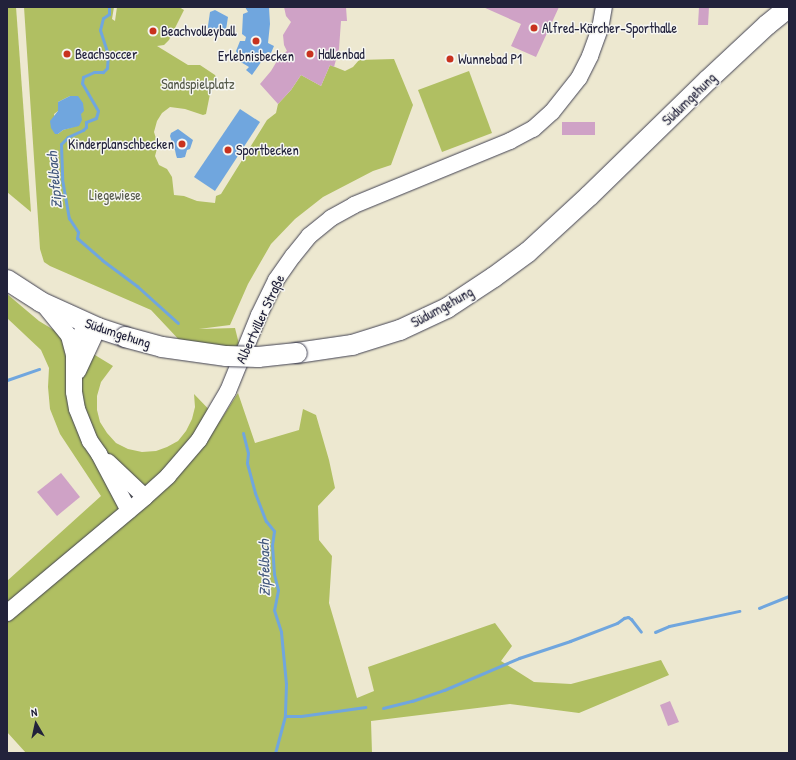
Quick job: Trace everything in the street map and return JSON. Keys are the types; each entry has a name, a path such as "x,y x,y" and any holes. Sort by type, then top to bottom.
{"main road":[{"name":"Südumgehung","path":"7,280 41,302 92,326 162,347 226,356 258,356 297,353 352,345 400,330 447,308 494,277 528,252 627,160 740,50 789,7"}],"street":[{"name":"Albertviller Straße","path":"7,613 145,497 168,476 200,440 228,391 259,315 276,280 309,236 331,218 354,205 533,129 552,112 579,78 590,56 600,29 604,7"},
{"path":"41,302 69,336 74,355 74,392 77,409 90,441 99,454 129,511"},
{"path":"74,355 92,326"},
{"path":"74,380 92,326"},
{"path":"99,454 145,497"}],"green space":[{"path":"7,7 16,7 31,212 7,192"},
{"path":"24,7 114,7 112,19 115,21 117,7 179,7 184,10 169,40 164,45 157,46 188,65 200,65 215,75 218,81 210,94 206,114 203,115 185,109 170,107 162,113 157,121 154,132 158,145 155,156 159,165 167,169 172,177 174,195 184,196 197,201 215,203 216,196 221,194 267,120 276,113 278,104 291,90 301,75 321,86 330,65 345,71 353,67 359,60 394,59 413,105 391,165 373,171 323,197 295,219 271,244 248,284 230,325 199,329 235,328 240,348 183,344 151,310 50,266 44,262 40,249","holes":["70,96 79,125 63,130 58,134 54,114 58,111 58,102"]},
{"path":"469,71 492,133 442,152 418,90"},
{"path":"7,294 39,321 113,366 101,382 97,396 97,410 100,422 107,433 116,443 128,449 142,452 156,451 178,441 186,431 192,419 195,407 194,394 220,421 238,393 255,443 299,430 303,409 316,415 329,460 335,488 318,506 319,540 332,556 329,603 357,698 374,691 368,667 495,623 512,646 501,661 534,682 571,684 661,660 669,675 579,713 510,704 371,721 372,753 26,753 7,732 7,581 101,496 60,434 50,409 48,387 49,368 41,350 7,318"}],"water":[{"name":"Erlebnisbecken","path":"245,7 269,7 270,24 268,43 274,46 271,53 268,52 252,75 246,70 249,67 239,61 240,59 236,51 240,41 245,41 246,37 242,34 243,14 248,12"},
{"path":"215,10 228,17 225,36 207,33 210,12"},
{"path":"70,96 78,96 83,103 84,111 81,114 82,120 79,126 63,130 58,134 55,134 51,128 50,121 58,111 58,102"},
{"name":"Sportbecken","path":"240,109 260,122 215,191 194,177"},
{"name":"Kinderplanschbecken","path":"178,129 193,140 185,157 181,158 177,158 175,150 171,147 171,133"}],"building":[{"name":"Hallenbad","path":"284,7 346,7 347,21 341,21 339,49 334,67 330,65 321,86 301,75 291,90 278,104 260,84 271,71 280,56 287,51 284,45 283,35 291,22 286,16"},
{"name":"Alfred-Kärcher-Sporthalle","path":"483,7 559,7 536,57 511,46 521,24"},
{"path":"699,7 709,7 708,25 698,25"},
{"path":"562,122 595,122 595,135 562,135"},
{"path":"61,473 80,497 57,516 37,492"},
{"path":"670,701 679,722 668,726 660,705"}],"waterway":[{"name":"Zipfelbach","path":"109,7 109,14 103,18 100,30 108,54 107,68 103,72 94,72 83,77 82,83 98,111 96,118 86,122 86,127 83,130 68,137 61,144 62,179 69,218 78,232 77,238 102,260 137,286 178,323"},
{"path":"7,380 39,369"},
{"name":"Zipfelbach","path":"243,433 248,453 247,463 255,493 266,521 274,531 272,545 274,574 278,590 274,610 281,632 286,684 285,716 275,753"},
{"path":"759,608 789,596"},
{"path":"655,632 669,626 739,611"},
{"path":"383,708 412,701 444,690 519,658 617,623 624,618 628,617 631,619 641,632"},
{"path":"285,716 301,716 365,707"}],"place":[{"name":"Alfred-Kärcher-Sporthalle","path":"534,28"},
{"name":"Beachvolleyball","path":"153,31"},
{"name":"Erlebnisbecken","path":"256,41"},
{"name":"Beachsoccer","path":"67,54"},
{"name":"Hallenbad","path":"310,54"},
{"name":"Wunnebad P1","path":"450,59"},
{"name":"Kinderplanschbecken","path":"182,144"},
{"name":"Sportbecken","path":"228,150"}],"park label":[{"name":"Sandspielplatz","path":"198,84"},
{"name":"Liegewiese","path":"115,195"}]}
